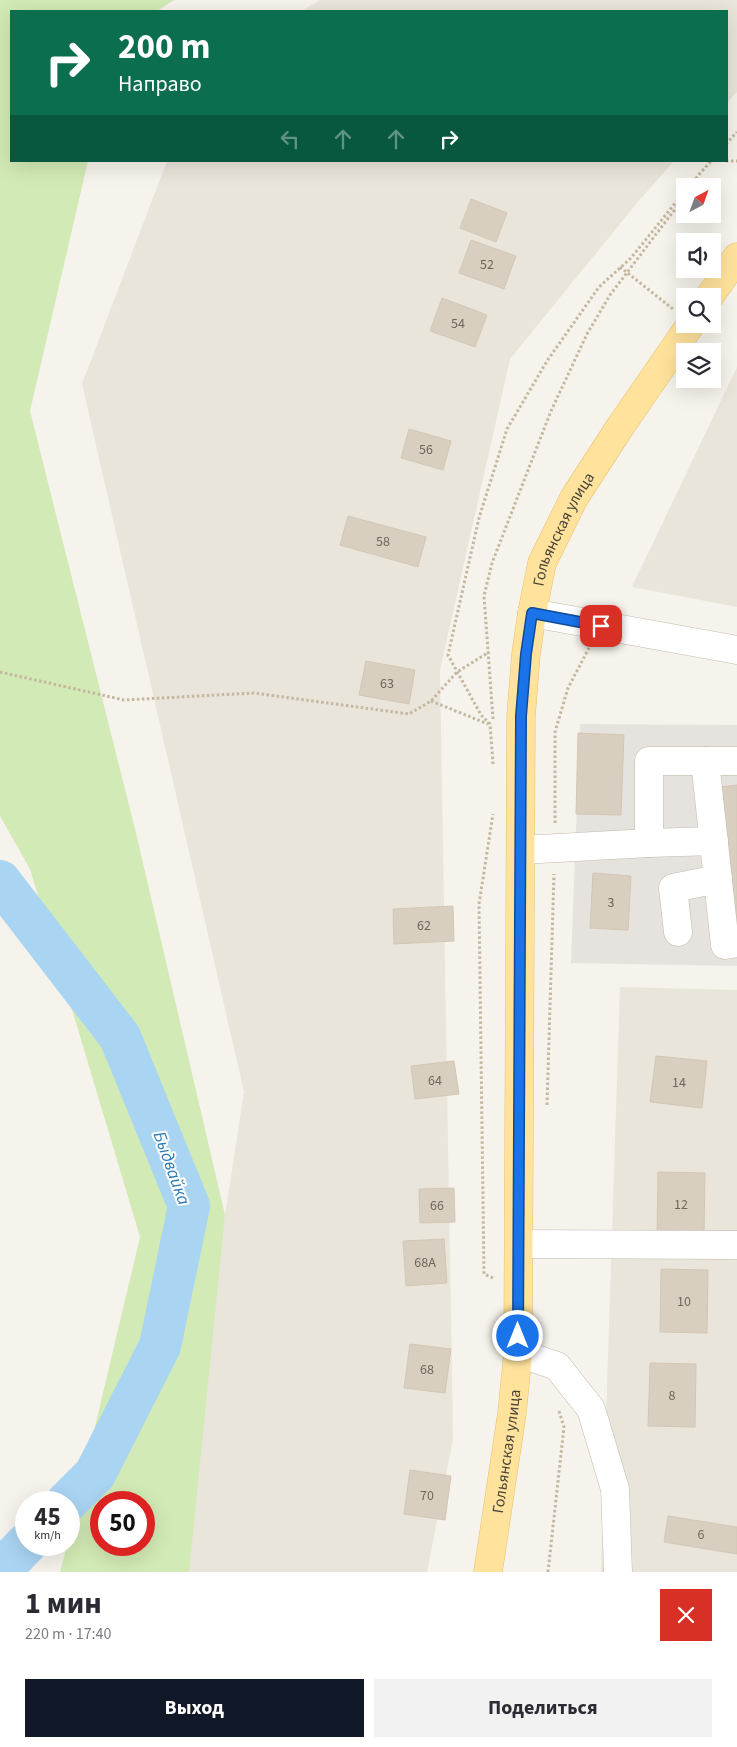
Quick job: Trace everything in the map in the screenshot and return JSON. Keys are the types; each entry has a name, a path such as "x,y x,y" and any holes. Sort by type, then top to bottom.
{"main road":[{"path":"716,288 737,257"},
{"name":"Гольянская улица","path":"488,1572 512,1413 518,1353 521,716 526,654 532,613 542,563 574,498 620,427 676,333"}],"street":[{"path":"532,613 737,650"},
{"path":"649,843 649,761 737,761"},
{"path":"705,761 725,945 737,943"},
{"path":"521,850 714,841"},
{"path":"678,932 673,888 718,878"},
{"path":"519,1244 737,1245"},
{"path":"518,1353 557,1366 591,1409 615,1489 618,1572"}],"path":[{"path":"728,142 737,132"},
{"path":"697,178 710,162"},
{"path":"492,724 481,715 448,655 479,518 507,429 552,354 599,287 630,258 676,202"},
{"path":"495,771 484,596 492,563 551,411 587,334 610,295 676,208"},
{"path":"620,267 676,311"},
{"path":"547,1108 555,848 555,732 568,688 601,626"},
{"path":"0,672 124,700 254,693 409,714 431,701 457,672 489,652"},
{"path":"431,701 492,724"},
{"path":"484,1274 479,904 494,807"},
{"path":"493,816 521,850"},
{"path":"548,1572 564,1427 558,1410"}],"shaded area":[{"path":"320,0 737,0 737,92 728,102 728,10 303,10"},
{"path":"167,162 673,162 637,203 510,359 440,670 453,1439 427,1572 103,1572 127,1556 155,1556 155,1491 150,1491 196,1404 244,1092 82,384"},
{"path":"737,367 737,607 632,587"},
{"path":"580,724 737,725 737,966 571,963"},
{"path":"620,987 737,990 737,1572 601,1572"}],"green space":[{"path":"0,0 174,0 159,10 10,10 10,162 88,162 30,411 136,833 225,1215 189,1572 60,1572 64,1556 80,1556 80,1491 140,1237 30,869 0,816"}],"building":[{"path":"471,199 507,213 496,242 460,228"},
{"path":"471,240 516,256 504,289 459,273"},
{"path":"442,298 487,315 475,347 430,331"},
{"path":"409,429 451,441 443,470 401,458"},
{"path":"348,516 426,537 418,567 340,545"},
{"path":"366,661 415,670 409,704 359,695"},
{"path":"578,733 624,735 621,815 576,814"},
{"path":"737,785 737,918 735,918 720,787"},
{"path":"593,873 631,876 628,930 590,928"},
{"path":"453,906 454,941 394,944 393,909"},
{"path":"656,1056 707,1061 702,1108 650,1102"},
{"path":"454,1061 459,1094 415,1099 411,1066"},
{"path":"658,1172 705,1173 704,1236 657,1235"},
{"path":"454,1188 455,1222 420,1223 419,1189"},
{"path":"444,1239 447,1283 406,1286 403,1241"},
{"path":"661,1269 708,1270 707,1333 660,1332"},
{"path":"410,1344 451,1349 445,1393 404,1388"},
{"path":"650,1363 696,1364 695,1427 648,1426"},
{"path":"410,1470 451,1476 445,1520 404,1514"},
{"path":"668,1516 737,1527 737,1554 664,1542"}],"waterway":[{"name":"Быдвайка","path":"0,881 120,1037 189,1206 160,1346 95,1474 78,1491"},
{"name":"Быдвайка","path":"0,1571 15,1555"}],"route":[{"path":"518,1336 521,716 526,654 532,613 601,626"}]}
